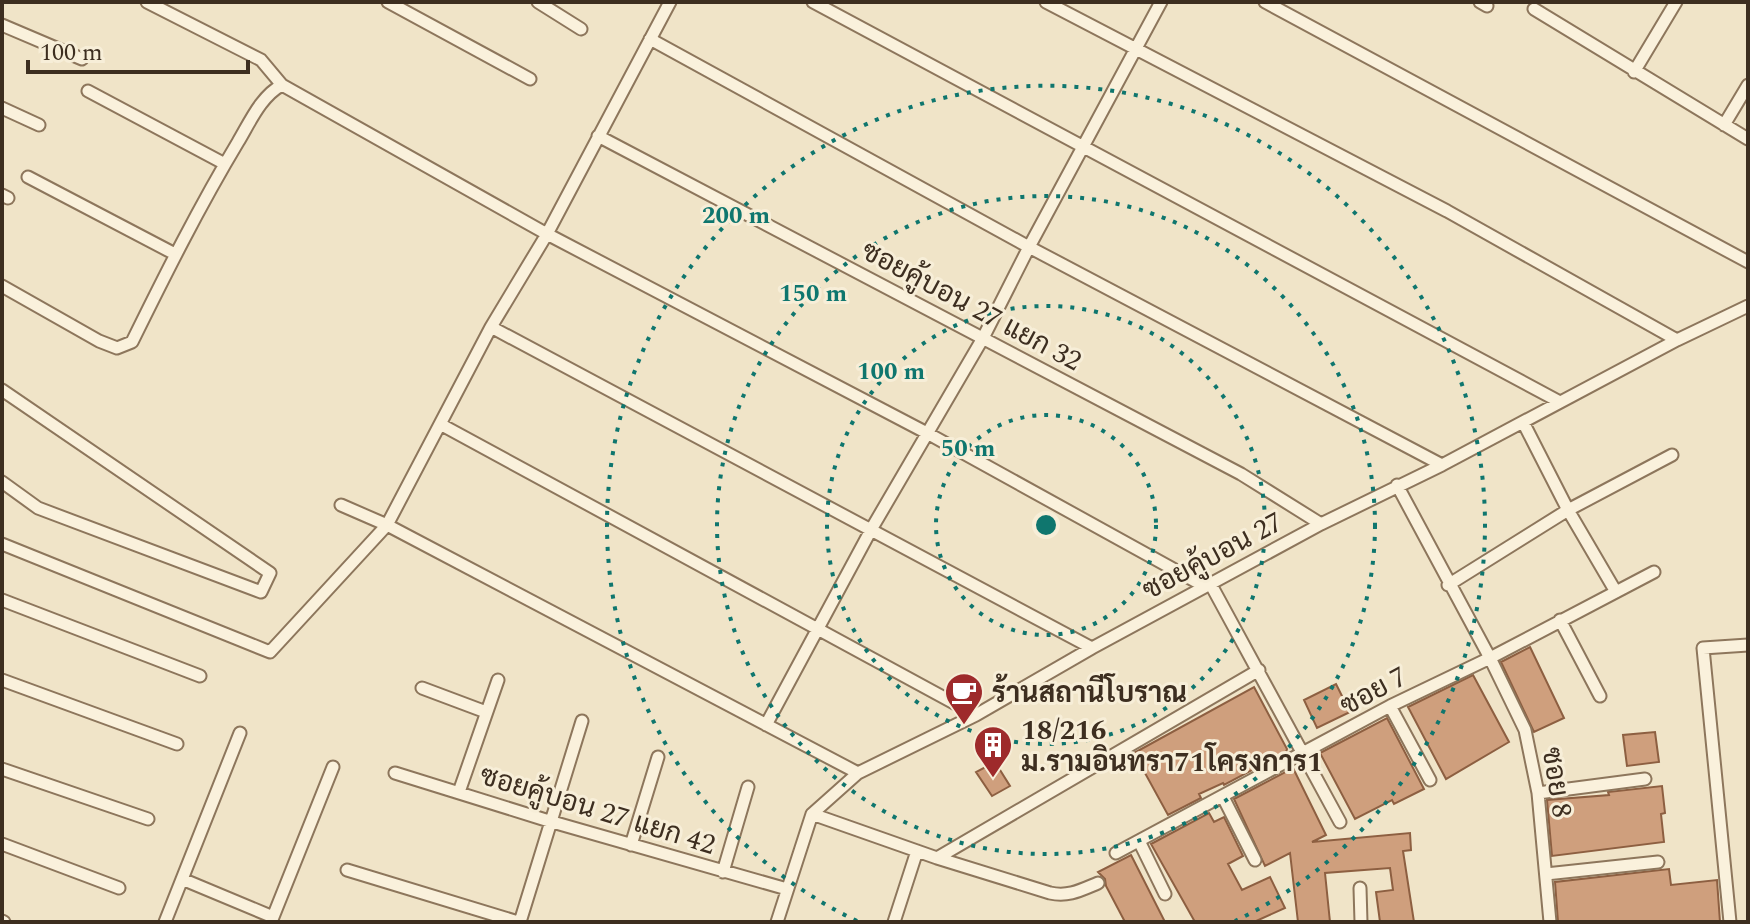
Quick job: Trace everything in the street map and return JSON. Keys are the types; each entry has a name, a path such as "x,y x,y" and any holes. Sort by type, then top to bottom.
{"street":[{"path":"147,2 261,60 282,85 547,234 927,433 1207,585 1259,670 1340,822"},
{"path":"388,2 530,79"},
{"path":"538,2 581,29"},
{"path":"2,544 270,652 387,525 491,327 547,234 670,2"},
{"path":"813,2 1560,402"},
{"path":"1046,2 1447,211 1677,340"},
{"path":"766,725 872,528 983,338 1161,2"},
{"path":"1265,2 1748,262"},
{"path":"1634,72 1676,2"},
{"path":"1534,9 1748,139"},
{"path":"2,25 82,59"},
{"path":"650,39 1029,247 1442,465"},
{"path":"2,286 99,341 117,348 132,342 175,254 225,164 265,98 282,85"},
{"path":"1724,125 1748,85"},
{"path":"88,91 225,164"},
{"path":"2,108 39,125"},
{"name":"ซอยคู้บอน 27 แยก 32","path":"598,136 1241,474 1321,524"},
{"path":"28,177 175,254"},
{"name":"ซอยคู้บอน 27","path":"777,922 812,814 858,773 976,715 1092,648 1321,524 1442,465 1677,340 1748,306"},
{"path":"491,327 1092,648"},
{"path":"2,390 270,573 261,592 38,508 2,482"},
{"path":"1523,422 1568,510 1616,592"},
{"path":"440,424 976,715"},
{"path":"1448,585 1568,510 1672,455"},
{"name":"ซอย 8","path":"1397,485 1525,730 1538,793 1550,922"},
{"path":"341,505 387,525 858,773"},
{"name":"ซอย 7","path":"1116,853 1390,706 1490,658 1654,572"},
{"path":"2,600 200,676"},
{"path":"1560,620 1600,696"},
{"path":"1730,922 1703,648 1748,645"},
{"path":"937,858 1259,670"},
{"path":"2,680 177,744"},
{"path":"459,792 498,680"},
{"path":"422,688 486,712"},
{"path":"1390,706 1430,780"},
{"path":"347,870 519,922 582,721"},
{"path":"165,922 240,733"},
{"path":"631,845 658,757"},
{"path":"182,879 272,919 333,767"},
{"path":"2,770 148,819"},
{"name":"ซอยคู้บอน 27 แยก 42","path":"395,773 787,889"},
{"path":"1538,793 1645,779"},
{"path":"723,872 748,787"},
{"path":"1223,797 1255,860"},
{"path":"812,814 937,858 1062,896 1098,883"},
{"path":"1139,841 1165,894"},
{"path":"2,844 119,888"},
{"path":"894,922 917,851"},
{"path":"1546,874 1658,862"},
{"path":"1360,888 1361,922"}],"building":[{"path":"1530,647 1564,718 1534,732 1501,662"},
{"path":"1473,675 1509,742 1446,779 1408,707"},
{"path":"1336,684 1350,712 1317,728 1304,700"},
{"path":"1254,687 1286,752 1224,785 1199,794 1201,798 1168,815 1134,753"},
{"path":"1387,718 1424,789 1394,804 1392,800 1355,819 1320,753"},
{"path":"1655,732 1659,762 1627,766 1623,735"},
{"name":"18/216 ม.รามอินทรา71โครงการ1","path":"995,762 1010,786 992,796 976,772"},
{"path":"1293,768 1326,835 1312,842 1410,833 1411,850 1403,851 1414,922 1380,922 1376,892 1393,890 1390,868 1325,873 1330,922 1298,922 1290,853 1265,866 1234,799"},
{"path":"1662,786 1664,842 1552,856 1547,800 1609,795 1608,792"},
{"path":"1209,813 1214,822 1224,817 1243,856 1228,864 1242,890 1270,877 1285,908 1254,922 1195,922 1151,844"},
{"path":"1131,855 1165,922 1125,922 1105,879 1098,872"},
{"path":"1669,869 1671,885 1717,880 1720,922 1558,922 1555,882"}],"place":[{"name":"ร้านสถานีโบราณ","path":"964,726"},
{"name":"18/216 ม.รามอินทรา71โครงการ1","path":"993,779"}]}
